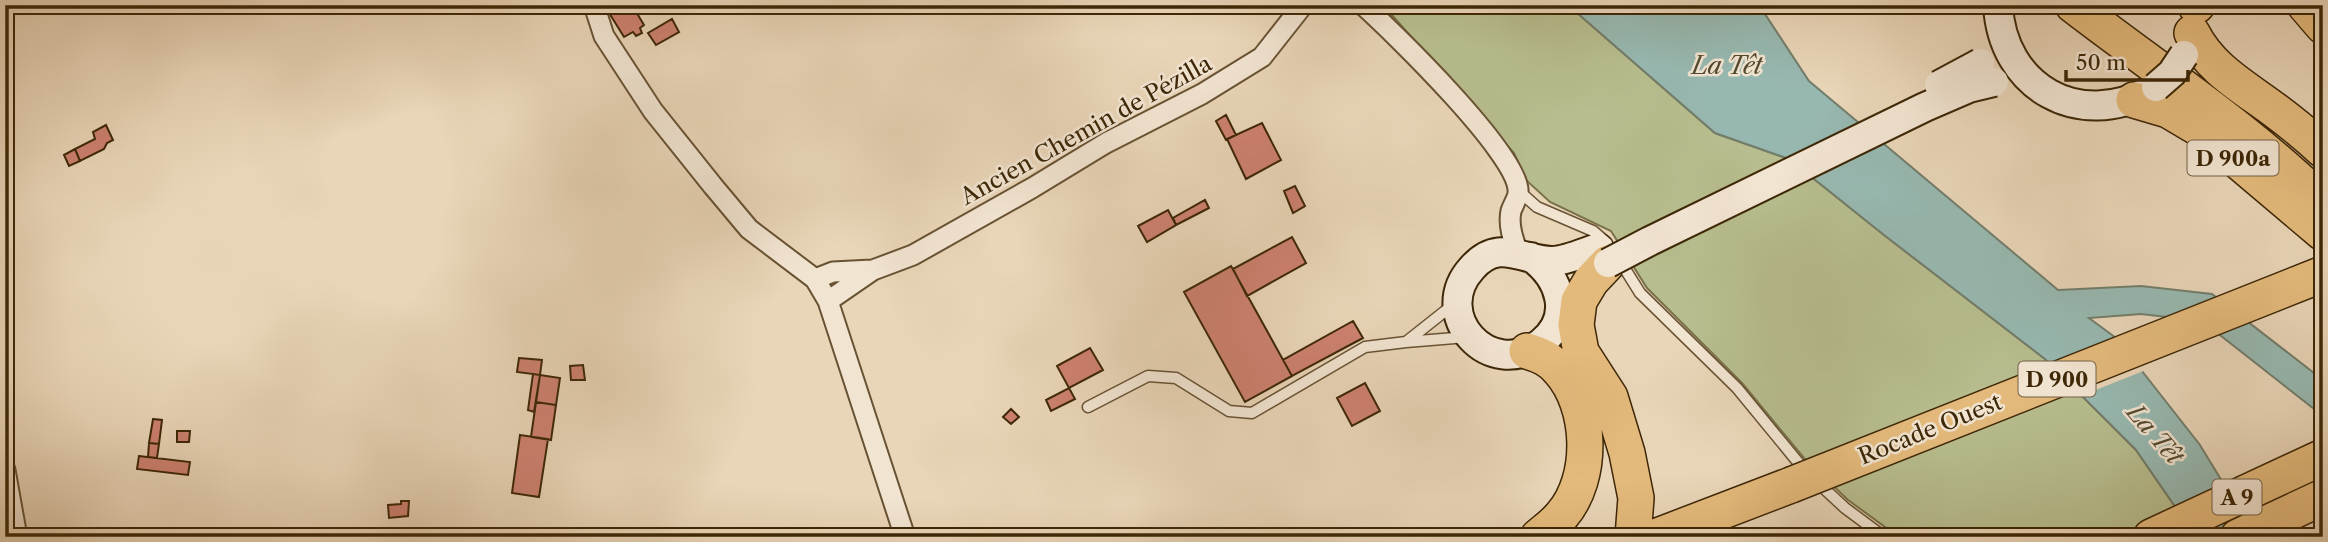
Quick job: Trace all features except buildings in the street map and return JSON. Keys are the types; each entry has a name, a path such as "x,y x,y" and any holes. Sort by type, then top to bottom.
{"highway":[{"name":"D 900a","path":"2073,5 2244,133 2323,203"},
{"name":"D 900a","path":"2101,5 2323,180"},
{"path":"2305,5 2323,26"},
{"name":"D 900a","path":"2193,21 2199,46 2217,68 2279,113 2323,150"},
{"name":"D 900a","path":"2145,94 2200,129 2323,233"},
{"path":"1603,256 1579,301 1576,325 1581,352 1610,397 1627,453 1636,498 1633,537"},
{"name":"Rocade Ouest","path":"1692,537 1793,491 2323,274"},
{"name":"Rocade Ouest","path":"1655,537 1793,491 2323,289"},
{"path":"1556,321 1575,363 1602,399 1615,423 1627,453"},
{"path":"1527,351 1544,357 1560,370 1573,392 1582,417 1586,445 1583,472 1572,499 1563,515 1538,537"},
{"name":"A 9","path":"2151,537 2323,457"},
{"name":"A 9","path":"2238,537 2323,497"}],"main road":[{"path":"1603,256 1572,286 1543,342 1527,351 1502,355 1478,345 1469,337 1460,320 1457,301 1461,282 1473,266 1490,255 1504,252 1553,261 1603,256 1650,241 1969,88 1987,73 1989,51 1998,15"},
{"path":"1998,15 2010,55 2030,80 2052,96 2079,105 2107,107 2145,94 2172,73 2193,21"},
{"path":"1987,73 2030,80"},
{"path":"1525,255 1545,268 1555,282 1560,298 1556,321"}],"street":[{"path":"594,5 604,36 653,111 713,186 749,229 816,279 828,301 905,537"},
{"name":"Ancien Chemin de Pézilla","path":"828,301 873,270 913,255 1106,143 1202,94 1262,57 1303,5"},
{"path":"1363,5 1426,68 1509,164 1518,190 1510,214 1511,233 1525,255"},
{"name":"Ancien Chemin de Pézilla","path":"816,279 833,272 873,270"},
{"path":"5,470 17,537"}],"lane":[{"path":"1518,190 1537,207 1593,231 1605,239 1640,293 1737,388 1801,466 1845,508 1884,537"},
{"path":"1406,342 1457,301"},
{"path":"1088,407 1148,376 1176,378 1229,411 1252,413 1365,347 1469,337"}],"green space":[{"path":"1383,5 1568,5 1715,133 1789,159 2045,359 2136,450 2196,537 1906,537 1892,532 1848,500 1804,458 1742,383 1647,288 1611,231 1550,202 1527,181 1514,153"}],"water":[{"name":"La Têt","path":"1568,5 1759,5 1809,81 2058,290 2141,286 2212,294 2323,380 2323,416 2202,321 2141,314 2089,318 2116,338 2200,445 2256,537 2196,537 2136,450 2045,359 1789,159 1715,133"}],"pier":[{"path":"2124,342 2146,370 2078,397 2052,371"}]}
